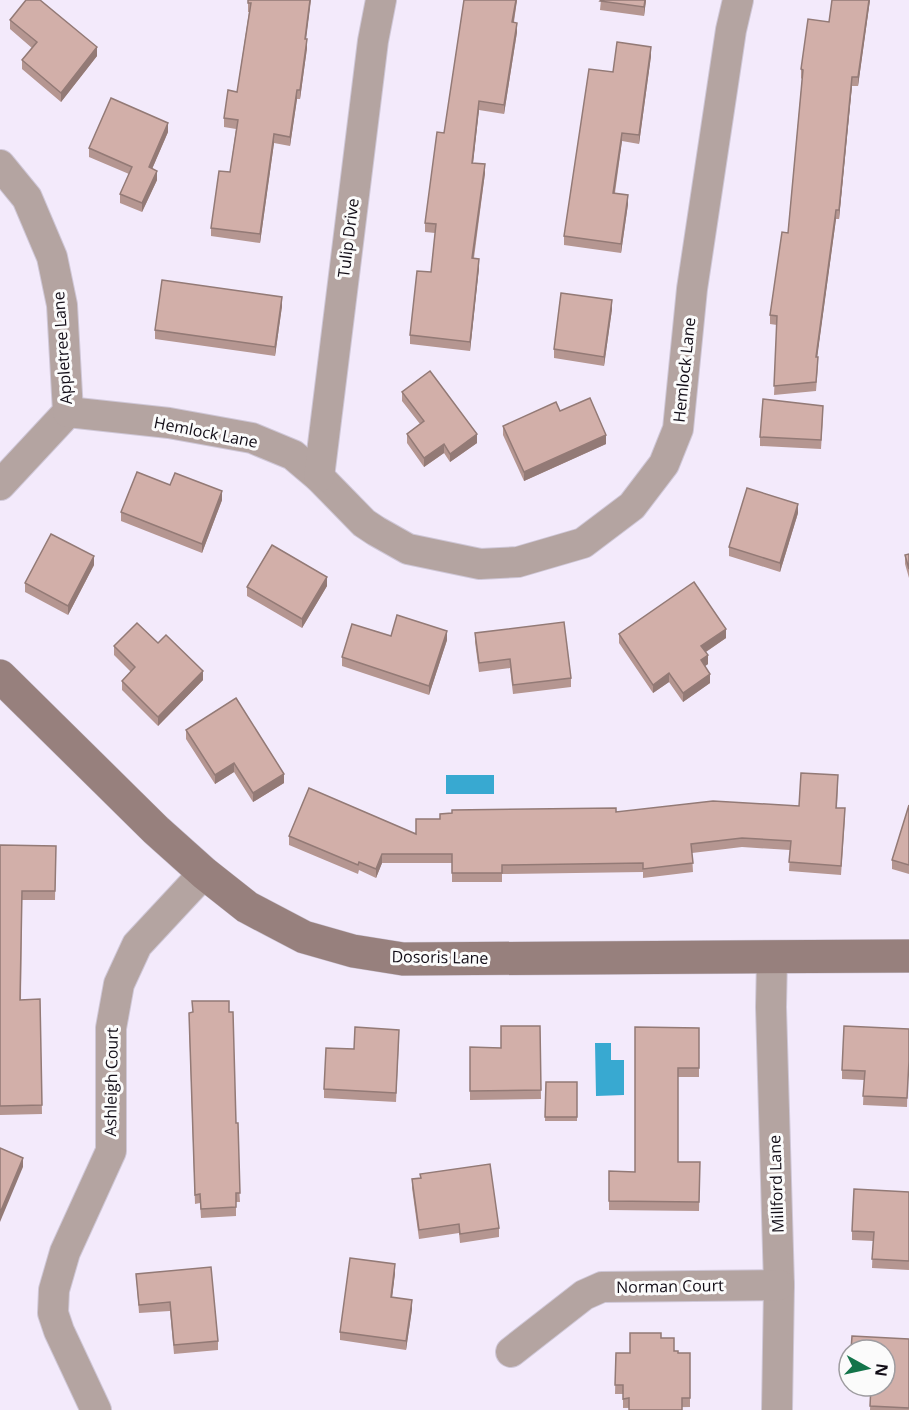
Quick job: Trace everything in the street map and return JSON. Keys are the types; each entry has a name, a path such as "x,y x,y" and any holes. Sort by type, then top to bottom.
{"street":[{"name":"Tulip Drive","path":"319,477 373,41 381,0"},
{"name":"Hemlock Lane","path":"68,411 169,423 252,438 293,455 319,477 364,523 408,549 480,564 518,562 583,543 632,506 664,464 678,429 692,289 731,30 738,0"},
{"name":"Appletree Lane","path":"0,165 27,198 52,257 62,305 68,411 0,485"},
{"name":"Dosoris Lane","path":"0,676 156,830 204,873 247,907 304,937 353,951 393,957 909,957"},
{"name":"Ashleigh Court","path":"96,1410 59,1331 53,1313 54,1290 65,1252 111,1151 111,1028 119,984 137,945 204,873"},
{"name":"Millford Lane","path":"772,958 771,1007 779,1285 777,1410"},
{"name":"Norman Court","path":"511,1352 584,1295 602,1287 779,1285"}],"water":[{"path":"446,775 494,775 494,794 446,794"},
{"path":"595,1043 611,1043 611,1060 624,1060 624,1095 596,1096"}],"building":[{"path":"26,0 40,0 97,47 61,93 22,60 37,42 10,20"},
{"path":"248,0 310,0 300,90 297,90 290,137 274,134 260,234 211,228 219,171 230,172 238,120 224,118 228,90 237,92 251,3 248,3"},
{"path":"464,0 516,0 512,22 517,23 504,105 479,101 472,163 485,164 472,258 479,259 470,342 410,335 417,271 431,272 436,224 425,223 437,132 444,133"},
{"path":"601,0 645,0 644,7"},
{"path":"832,0 869,0 858,77 852,77 839,210 836,210 816,357 818,357 816,382 774,386 777,316 770,315 782,232 788,233 803,70 801,69 808,19 829,22"},
{"path":"617,42 651,47 639,135 622,133 613,193 628,195 621,244 564,236 589,69 613,72"},
{"path":"111,98 168,123 149,167 157,171 142,203 120,194 132,167 89,148"},
{"path":"162,280 282,297 275,347 155,330"},
{"path":"561,293 612,300 604,357 554,349"},
{"path":"430,371 477,434 450,454 444,444 424,458 407,434 424,421 402,392"},
{"path":"590,398 606,435 524,472 503,426 556,402 560,411"},
{"path":"763,399 823,406 821,440 760,437"},
{"path":"137,472 170,485 175,473 222,491 202,544 121,512"},
{"path":"747,488 798,504 780,563 729,547"},
{"path":"51,534 94,556 68,606 25,583"},
{"path":"272,545 327,577 302,619 247,587"},
{"path":"909,554 909,569 905,555"},
{"path":"694,582 726,629 701,646 708,655 701,660 710,674 683,693 669,673 653,685 619,634"},
{"path":"397,615 447,631 429,686 342,657 352,624 391,636"},
{"path":"564,622 571,678 513,685 510,659 479,663 475,633"},
{"path":"137,623 158,643 166,635 203,671 158,717 122,681 135,667 114,646"},
{"path":"236,698 284,774 253,793 234,763 215,775 186,730"},
{"path":"801,773 838,775 836,808 845,808 841,866 789,862 791,841 742,838 691,844 693,863 643,869 643,863 502,865 502,873 452,873 452,854 382,854 376,869 359,862 358,865 289,836 309,788 416,834 416,819 440,819 440,814 452,813 452,810 616,808 616,812 713,801 799,806"},
{"path":"909,805 909,865 892,860"},
{"path":"0,845 56,846 55,891 22,891 20,1000 40,999 42,1105 0,1106"},
{"path":"192,1001 229,1001 229,1012 233,1012 240,1193 236,1193 236,1207 201,1209 200,1194 195,1195 189,1013 193,1012"},
{"path":"501,1026 540,1026 541,1090 470,1091 470,1047 501,1048"},
{"path":"844,1026 909,1029 907,1098 863,1096 865,1071 842,1070"},
{"path":"355,1027 399,1030 396,1093 324,1089 326,1048 354,1049"},
{"path":"635,1027 699,1028 699,1068 678,1068 678,1162 700,1162 699,1202 609,1201 609,1171 635,1172"},
{"path":"546,1082 577,1082 577,1117 545,1117"},
{"path":"0,1148 23,1158 0,1213"},
{"path":"490,1164 499,1228 460,1234 459,1224 419,1230 412,1179 421,1178 420,1174"},
{"path":"854,1189 909,1192 909,1261 872,1259 874,1232 852,1231"},
{"path":"350,1258 395,1264 391,1297 412,1300 406,1341 340,1332"},
{"path":"211,1267 218,1341 174,1345 170,1302 139,1305 136,1274"},
{"path":"630,1333 661,1333 661,1338 674,1338 674,1351 690,1353 690,1398 682,1398 682,1410 629,1410 629,1398 623,1399 623,1385 615,1385 616,1353 630,1353"},
{"path":"852,1336 890,1338 852,1338"},
{"path":"897,1338 909,1339 909,1408 870,1406 870,1398 897,1398"}]}
